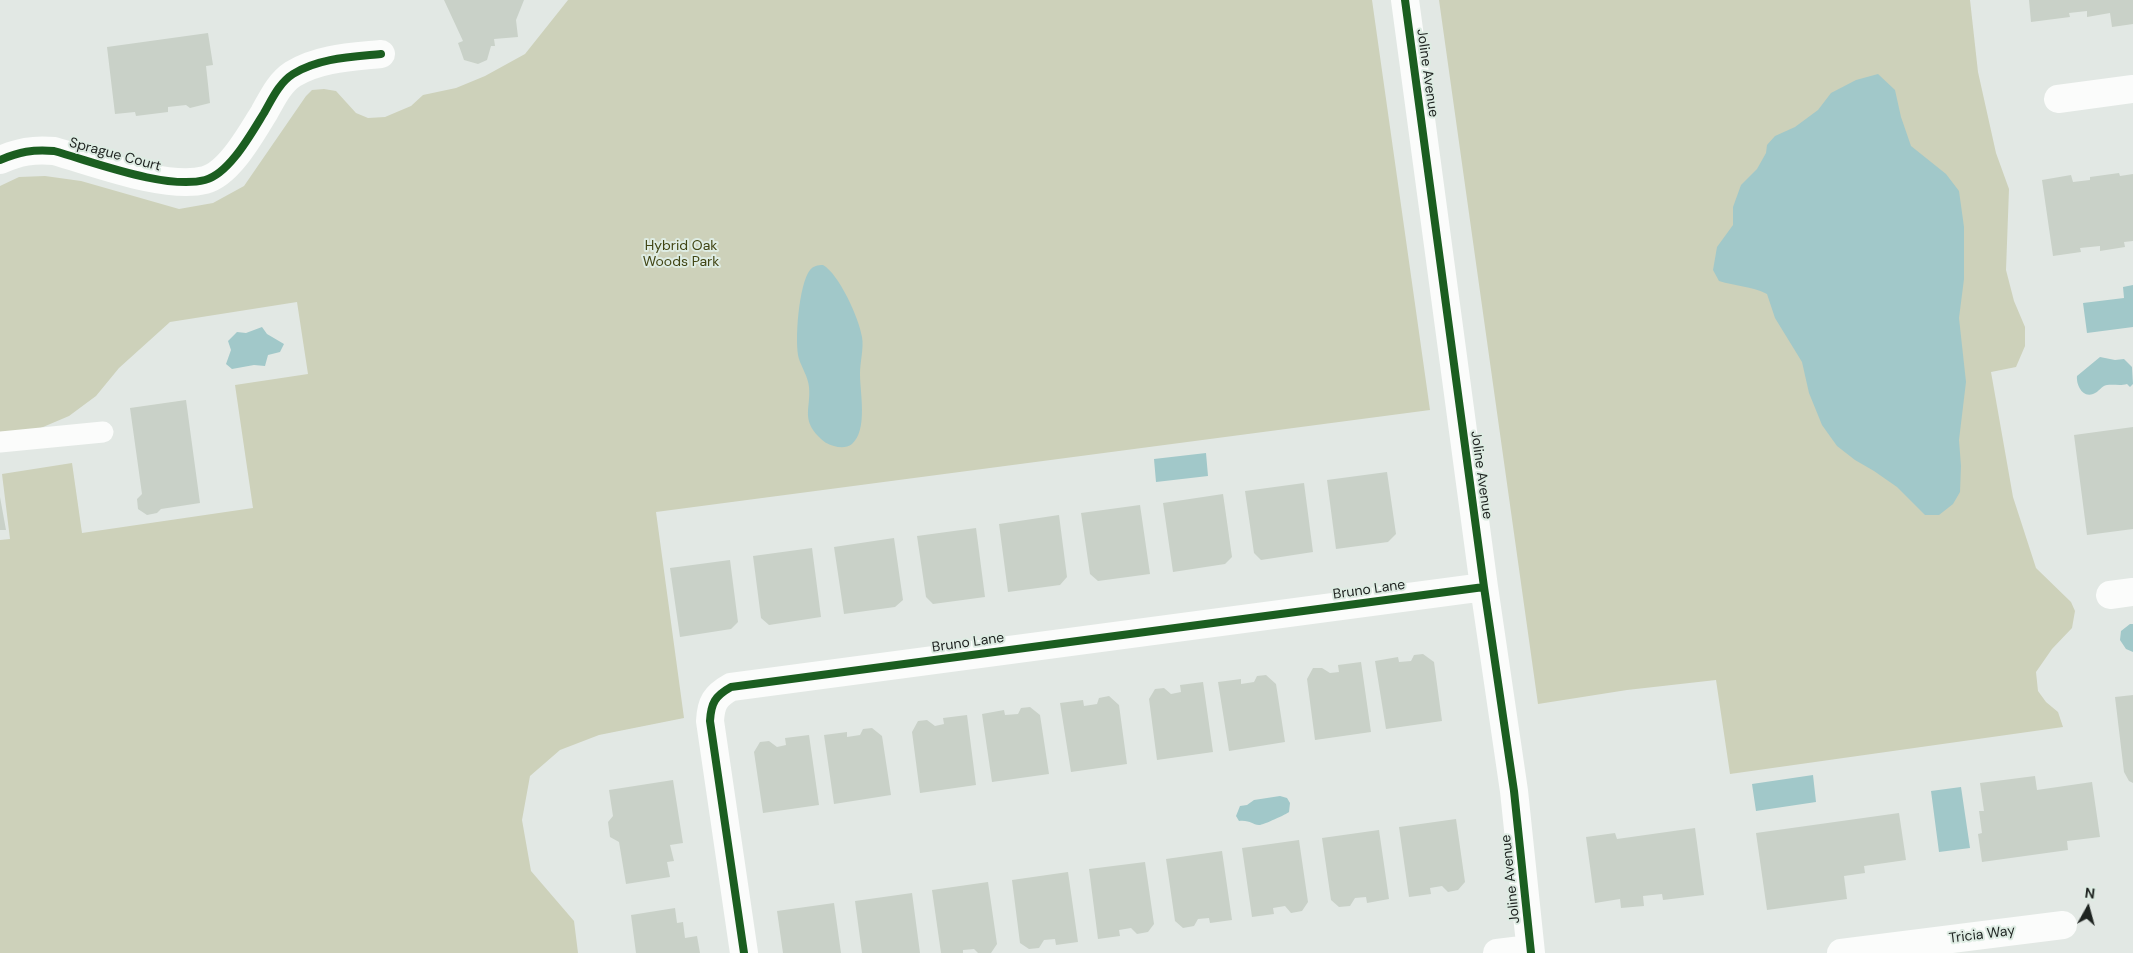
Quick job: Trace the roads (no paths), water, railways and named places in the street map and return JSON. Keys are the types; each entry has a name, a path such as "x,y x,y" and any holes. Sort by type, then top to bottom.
{"street":[{"name":"Joline Avenue","path":"1405,0 1484,587 1514,791 1531,951"},
{"name":"Sprague Court","path":"0,160 18,152 45,150 157,180 190,182 206,180 221,172 234,158 274,95 293,74 336,59 381,54"},
{"path":"2058,99 2133,90"},
{"name":"Bruno Lane","path":"744,953 710,721 711,706 717,695 731,686 1484,587"},
{"name":"Tricia Way","path":"1841,953 2063,925"},
{"path":"1497,953 1531,951"}],"lane":[{"path":"0,442 103,432"}],"water":[{"path":"1878,74 1895,90 1901,117 1911,146 1946,174 1959,191 1964,227 1964,279 1959,318 1966,382 1959,440 1960,492 1953,504 1939,515 1925,515 1897,487 1837,446 1822,425 1809,393 1802,362 1775,318 1767,294 1755,289 1719,281 1713,270 1717,247 1733,225 1733,207 1741,185 1757,169 1766,153 1767,145 1775,136 1795,127 1818,110 1831,93 1856,80"},
{"path":"823,265 842,287 857,319 862,341 860,374 862,421 857,438 852,444 843,447 824,442 810,425 808,419 808,383 798,351 800,300 803,287 811,269"},
{"path":"2133,285 2133,327 2087,333 2083,303 2124,298 2123,287"},
{"path":"262,327 267,334 284,344 280,352 268,355 265,366 254,365 232,369 226,364 231,350 228,341 237,332 246,333"},
{"path":"2100,357 2115,360 2124,359 2132,367 2133,384 2130,387 2127,384 2107,385 2089,395 2080,390 2077,376"},
{"path":"1206,453 1208,476 1156,482 1154,459"},
{"path":"2130,624 2133,624 2133,652 2126,649 2120,640 2121,631"},
{"path":"1813,775 1816,802 1756,811 1752,784"},
{"path":"1961,787 1970,848 1939,852 1931,791"},
{"path":"1280,796 1287,798 1290,803 1289,812 1274,820 1257,825 1246,821 1239,821 1236,816 1240,806 1247,805 1254,800"}],"park label":[{"name":"Hybrid Oak Woods Park","path":"681,254"}]}
